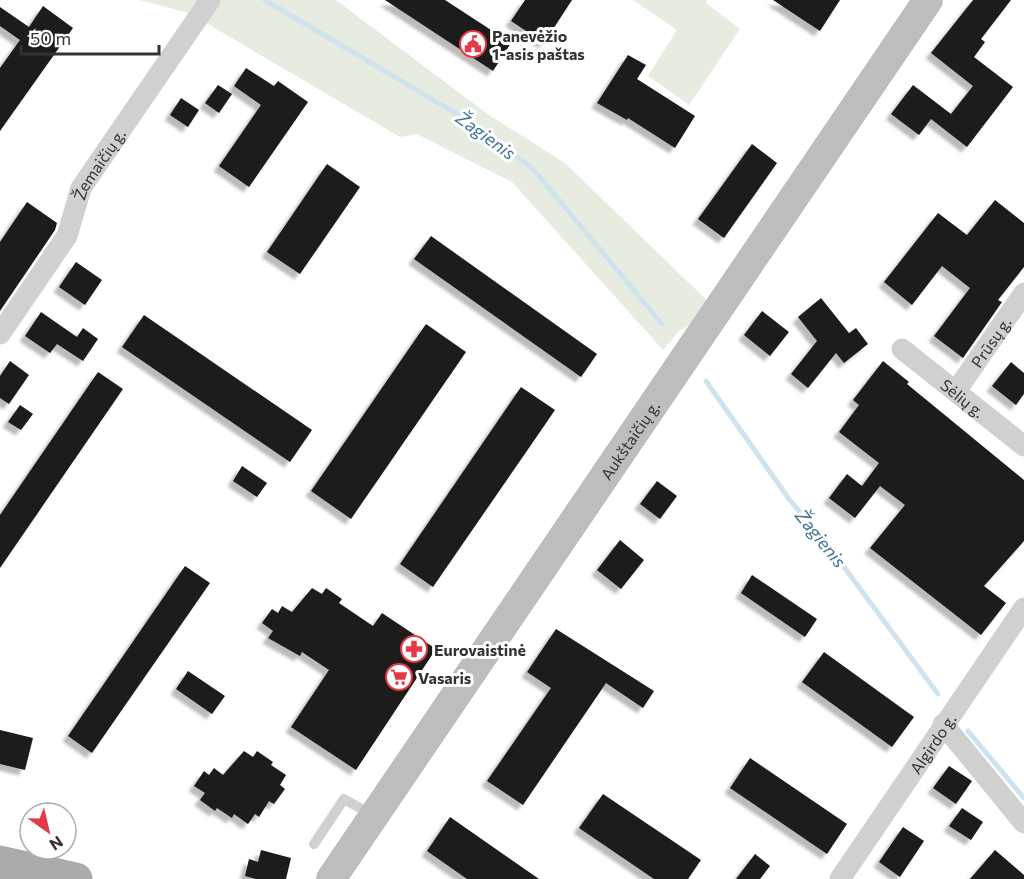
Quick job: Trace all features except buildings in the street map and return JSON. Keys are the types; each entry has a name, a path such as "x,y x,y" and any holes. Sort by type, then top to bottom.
{"main road":[{"name":"Aukštaičių g.","path":"331,879 372,815 928,0"},
{"path":"0,862 76,879"}],"street":[{"name":"Žemaičių g.","path":"0,334 67,236 81,188 210,0"},
{"name":"Prūsų g.","path":"956,391 1024,293"},
{"name":"Sėlių g.","path":"902,349 1024,446"},
{"name":"Algirdo g.","path":"840,879 943,724 1024,608"},
{"path":"943,724 1024,823"}],"lane":[{"path":"314,844 344,799 372,815"}],"shaded area":[{"path":"139,0 336,0 489,115 565,163 717,310 680,330 663,350 512,182 417,134 400,137 189,13"},
{"path":"633,0 707,0 706,3 740,29 689,105 648,76 677,30"}],"waterway":[{"name":"Žagienis","path":"265,0 477,126 533,169 662,324"},
{"name":"Žagienis","path":"706,381 789,499 833,552 938,694"},
{"name":"Žagienis","path":"968,731 1024,798"}],"place":[{"name":"Panevėžio 1-asis paštas","path":"473,44"},
{"name":"Eurovaistinė","path":"414,649"},
{"name":"Vasaris","path":"399,677"}]}
